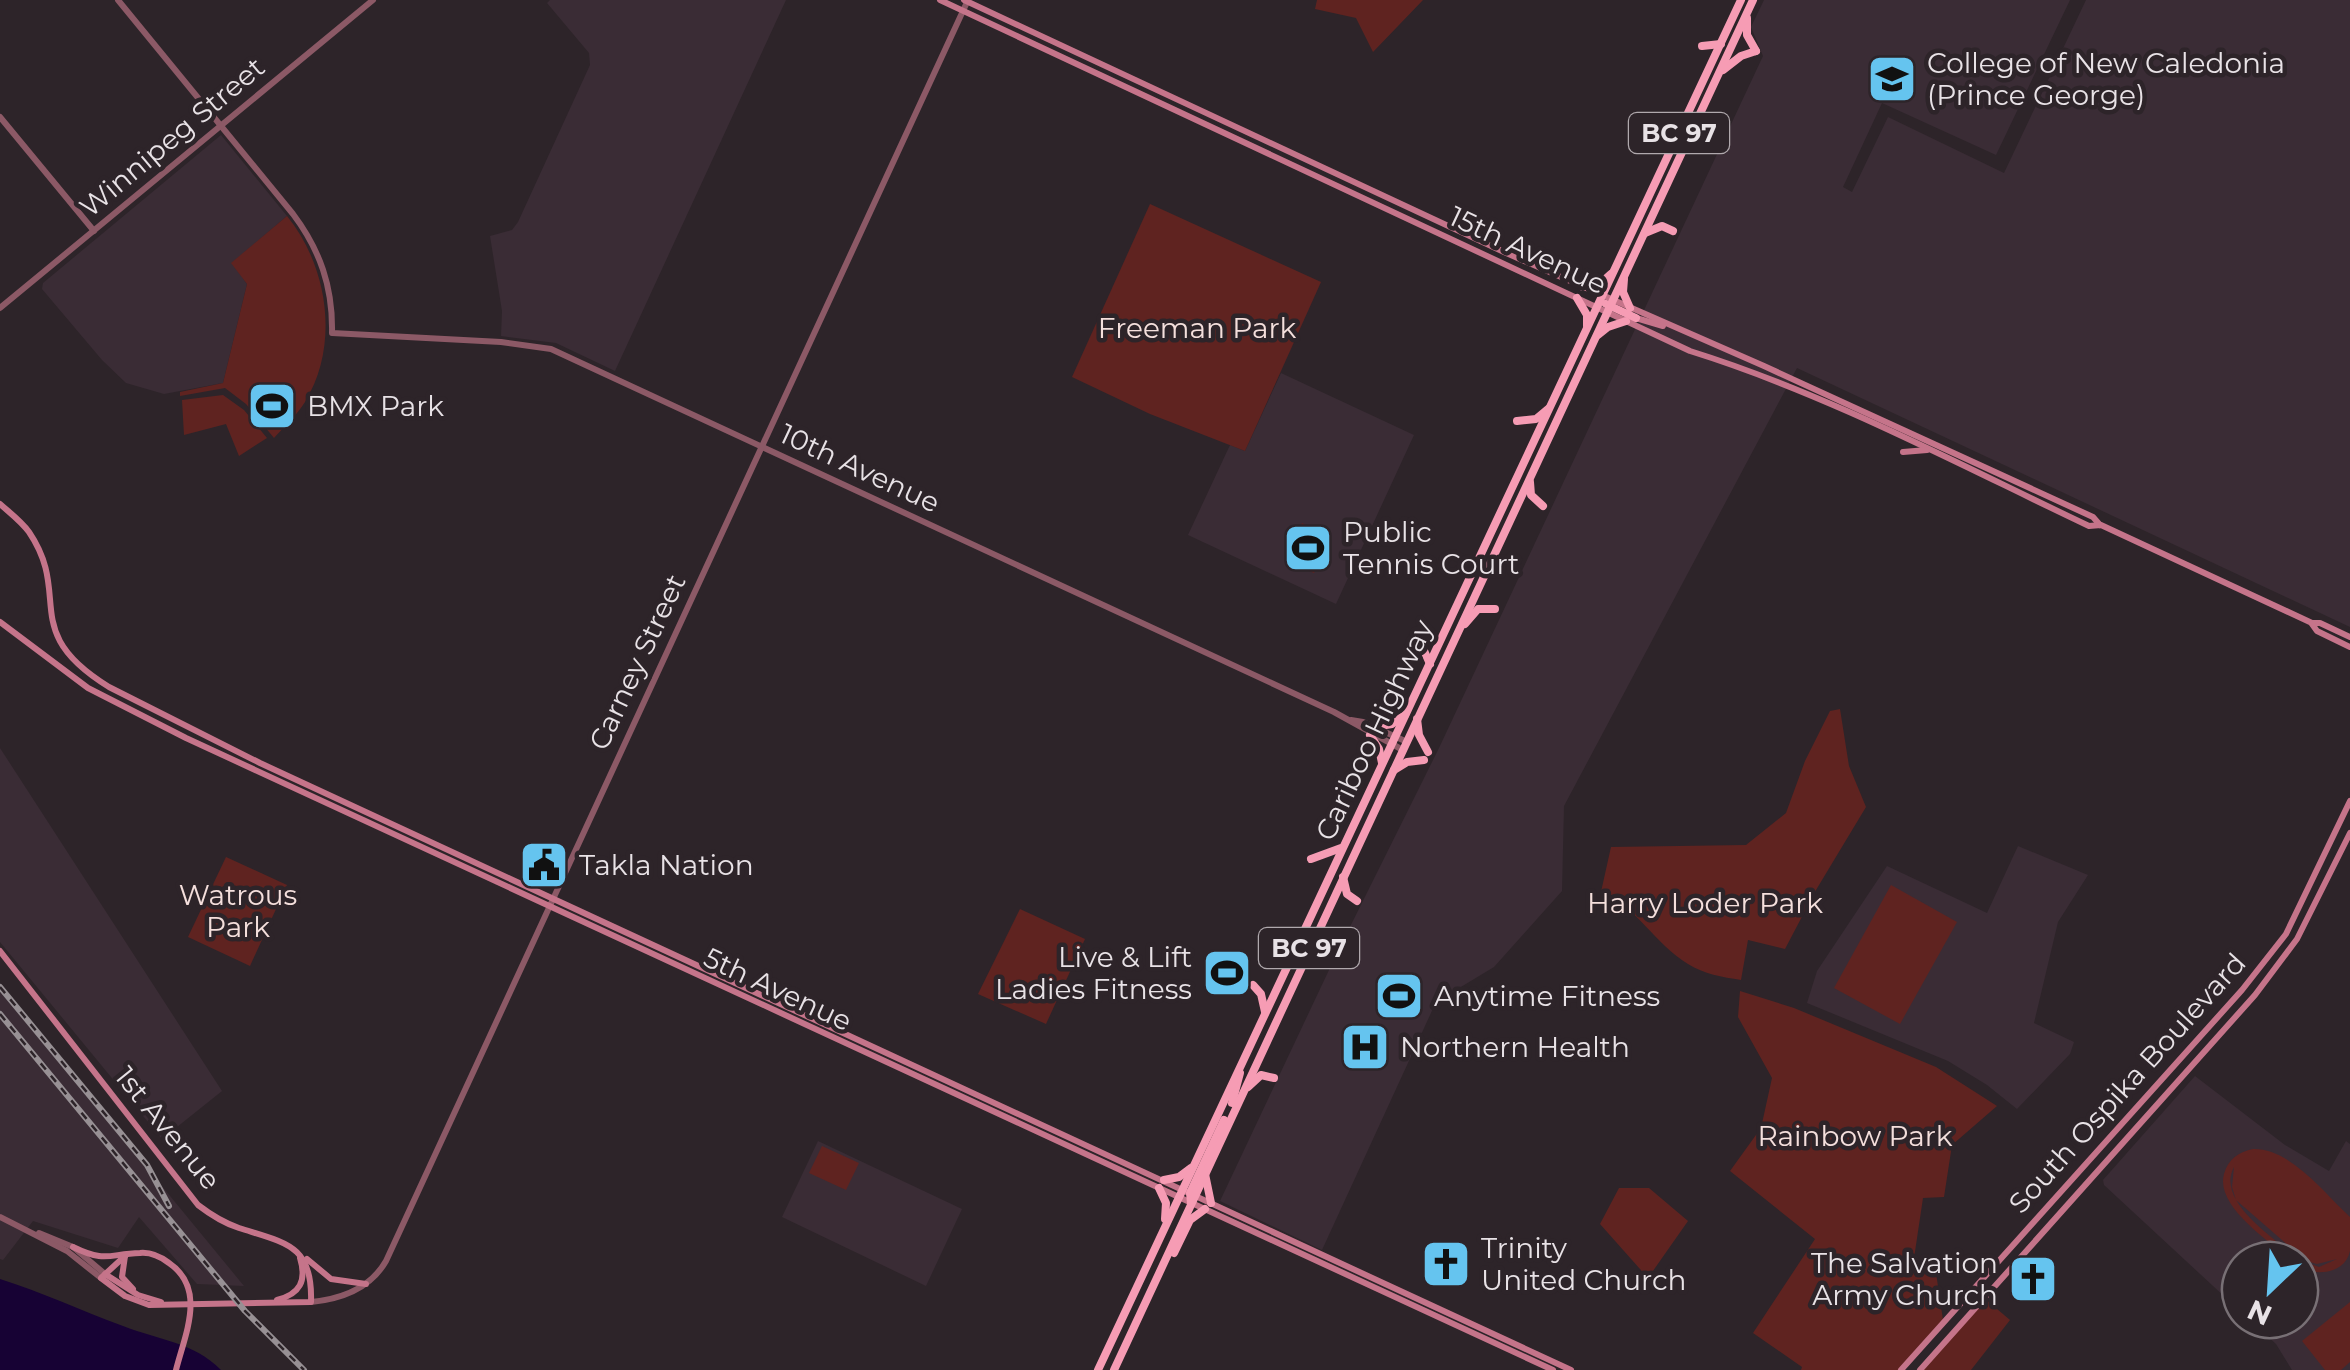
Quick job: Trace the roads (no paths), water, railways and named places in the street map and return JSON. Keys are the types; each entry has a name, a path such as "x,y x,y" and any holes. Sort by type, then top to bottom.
{"highway":[{"name":"Cariboo Highway","path":"1413,713 1430,664 1447,640 1534,468 1592,342 1741,0"},
{"name":"Cariboo Highway","path":"1621,269 1642,236 1753,0"},
{"path":"1748,10 1748,35 1756,51"},
{"path":"1730,24 1734,39 1756,51"},
{"path":"1712,62 1702,46 1720,44"},
{"path":"1716,77 1733,61 1756,51"},
{"path":"1656,206 1662,226 1673,231"},
{"path":"1642,236 1662,226"},
{"path":"1583,287 1602,283 1621,269 1630,308"},
{"path":"1578,298 1586,315 1586,332"},
{"name":"Cariboo Highway","path":"1098,1370 1164,1229 1205,1174 1343,875 1386,770 1551,406 1586,332 1606,304"},
{"path":"1606,304 1630,320"},
{"path":"1592,342 1601,332 1630,320"},
{"path":"1517,421 1536,419 1551,406"},
{"path":"1534,468 1529,491 1544,506"},
{"path":"1430,664 1418,644 1447,640 1473,612 1495,609"},
{"path":"1413,713 1426,756 1386,770 1372,731 1413,713"},
{"name":"Cariboo Highway","path":"1114,1370 1188,1195 1194,1165 1345,846 1386,770"},
{"path":"1312,859 1345,846"},
{"path":"1343,875 1346,894 1357,901"},
{"path":"1252,985 1264,1003 1265,1016"},
{"path":"1188,1195 1235,1096 1241,1066"},
{"path":"1242,1094 1258,1077 1274,1078"},
{"path":"1164,1229 1166,1203 1161,1184 1194,1165"},
{"path":"1140,1314 1190,1220 1208,1206 1205,1174"}],"main road":[{"name":"15th Avenue","path":"940,0 1578,298 1630,308 1679,329 2082,512 2101,526 2312,623 2350,636"},
{"name":"15th Avenue","path":"966,0 1583,287 1606,304"},
{"name":"15th Avenue","path":"1630,320 1690,351 1792,386 2089,526 2101,526"},
{"path":"1630,320 1679,329"},
{"path":"1903,452 1927,450"},
{"name":"5th Avenue","path":"0,504 33,540 47,581 52,627 72,662 109,688 1161,1184"},
{"name":"5th Avenue","path":"0,622 56,666 124,707 548,907 1188,1195 1553,1370"},
{"name":"15th Avenue","path":"2312,623 2317,630 2350,647"},
{"name":"South Ospika Boulevard","path":"1901,1370 2242,990 2286,934 2350,801"},
{"name":"South Ospika Boulevard","path":"1920,1370 2255,995 2297,940 2350,832"},
{"name":"1st Avenue","path":"0,951 198,1205 216,1218 282,1241 331,1279 366,1284"},
{"name":"5th Avenue","path":"1208,1206 1571,1370"},
{"path":"73,1247 100,1258 137,1252 159,1256 181,1272 191,1298 176,1370"},
{"path":"103,1276 135,1301 183,1306 311,1302 310,1270 298,1252"},
{"path":"267,1303 298,1290 304,1280 304,1269 298,1252"},
{"path":"103,1276 126,1255"},
{"path":"126,1255 124,1282 150,1299"},
{"path":"103,1276 127,1290 170,1305"}],"street":[{"path":"118,0 220,126"},
{"name":"Winnipeg Street","path":"0,308 373,0"},
{"name":"Carney Street","path":"366,1284 386,1261 966,0"},
{"path":"0,117 94,230"},
{"name":"10th Avenue","path":"220,126 313,242 330,296 332,333 538,345 1398,743"},
{"path":"0,1217 67,1251 103,1276"},
{"path":"32,1232 73,1247 103,1276"},
{"path":"311,1302 348,1294 366,1284"}],"railway":[{"path":"0,987 147,1165 169,1206"},
{"path":"0,1014 245,1311 304,1370"}],"place":[{"name":"College of New Caledonia (Prince George)","path":"1892,79"},
{"name":"BMX Park","path":"272,406"},
{"name":"Public Tennis Court","path":"1308,548"},
{"name":"Takla Nation","path":"544,865"},
{"name":"Live & Lift Ladies Fitness","path":"1227,973"},
{"name":"Anytime Fitness","path":"1399,996"},
{"name":"Northern Health","path":"1365,1047"},
{"name":"Trinity United Church","path":"1446,1264"},
{"name":"The Salvation Army Church","path":"2033,1279"}],"park label":[{"name":"Freeman Park","path":"1197,328"},
{"name":"Harry Loder Park","path":"1705,903"},
{"name":"Watrous Park","path":"238,911"},
{"name":"Rainbow Park","path":"1855,1136"}]}
